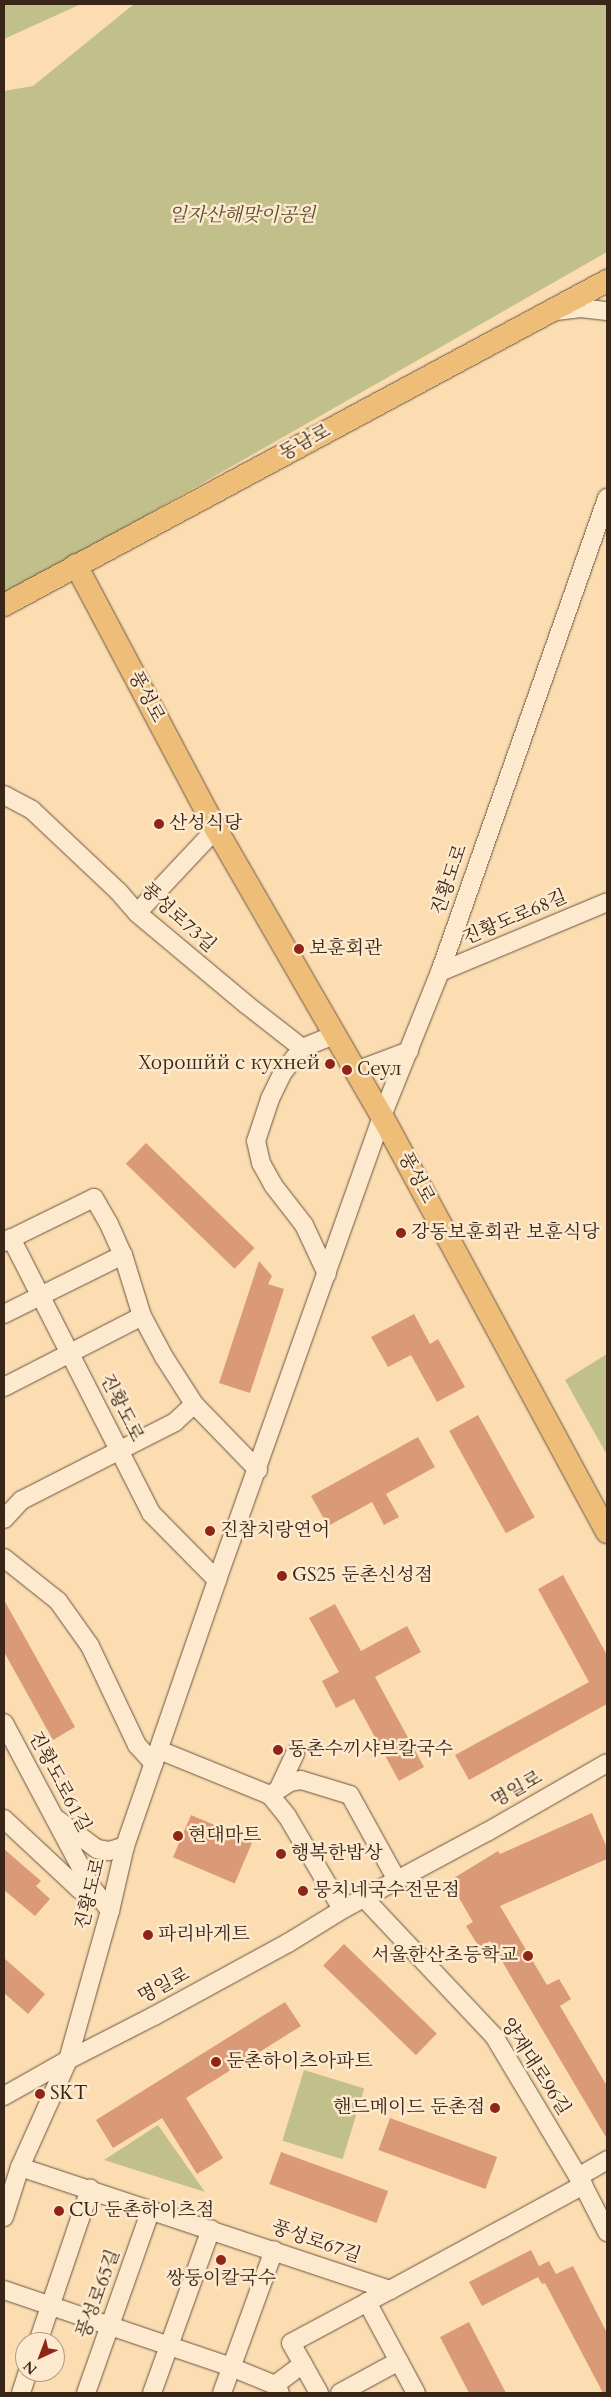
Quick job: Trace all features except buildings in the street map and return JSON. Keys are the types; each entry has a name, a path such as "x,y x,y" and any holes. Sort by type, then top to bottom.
{"main road":[{"name":"동남로","path":"4,605 607,281"},
{"name":"풍성로","path":"76,565 216,830 382,1116 607,1532"}],"street":[{"path":"551,312 581,308 607,311"},
{"name":"진황도로","path":"4,2217 20,2167 68,2060 110,1910 125,1846 217,1580 258,1470 382,1116 440,972 607,498"},
{"name":"풍성로73길","path":"4,795 8,795 32,810 118,891 137,913 247,1006 302,1048"},
{"path":"137,913 216,830"},
{"name":"진황도로68길","path":"440,972 607,902"},
{"path":"327,1274 304,1225 273,1185 261,1163 256,1141 270,1098 284,1072 302,1048 334,1035"},
{"path":"356,1071 409,1051"},
{"path":"8,1240 94,1198 109,1224 123,1255 142,1316 194,1404 258,1470"},
{"name":"진황도로","path":"8,1240 40,1295 151,1513 217,1580"},
{"path":"4,1314 123,1255"},
{"path":"4,1388 142,1316"},
{"path":"4,1519 28,1496 175,1422 194,1404"},
{"path":"4,1558 58,1601 90,1646 138,1745 157,1757 275,1792 342,1910"},
{"name":"진황도로61길","path":"4,1723 90,1884 110,1910"},
{"path":"275,1792 295,1754"},
{"name":"명일로","path":"4,2096 288,1942 607,1763"},
{"path":"275,1792 290,1782 301,1780 350,1795 396,1880"},
{"path":"52,1814 98,1849 109,1851 125,1846"},
{"path":"4,1819 79,1889 90,1884"},
{"name":"양재대로96길","path":"364,1898 494,2036 581,2181 607,2232"},
{"path":"319,2393 291,2343 390,2290 581,2181 607,2160"},
{"name":"풍성로67길","path":"20,2167 390,2290"},
{"path":"42,2332 90,2189"},
{"name":"풍성로65길","path":"86,2393 151,2210"},
{"path":"152,2393 211,2229"},
{"path":"222,2393 274,2250"},
{"path":"4,2290 231,2367 277,2389 303,2364"},
{"path":"367,2302 416,2393"},
{"path":"340,2393 398,2360"}],"green space":[{"path":"4,4 81,4 4,39"},
{"name":"일자산해맞이공원","path":"134,4 607,4 607,252 75,556 4,593 4,91 33,86"},
{"path":"607,1354 607,1455 565,1380"},
{"path":"304,2070 364,2088 343,2159 282,2141"},
{"path":"158,2125 205,2192 104,2160"}],"place":[{"name":"산성식당","path":"159,824"},
{"name":"보훈회관","path":"299,949"},
{"name":"Хорошйй с кухней","path":"330,1064"},
{"name":"Сеул","path":"347,1070"},
{"name":"강동보훈회관 보훈식당","path":"401,1233"},
{"name":"진참치랑연어","path":"210,1531"},
{"name":"GS25 둔촌신성점","path":"282,1576"},
{"name":"동촌수끼샤브칼국수","path":"278,1750"},
{"name":"현대마트","path":"178,1836"},
{"name":"행복한밥상","path":"281,1854"},
{"name":"뭉치네국수전문점","path":"303,1891"},
{"name":"파리바게트","path":"148,1935"},
{"name":"서울한산초등학교","path":"528,1956"},
{"name":"둔촌하이츠아파트","path":"216,2062"},
{"name":"SKT","path":"40,2094"},
{"name":"핸드메이드 둔촌점","path":"495,2108"},
{"name":"CU 둔촌하이츠점","path":"59,2211"},
{"name":"쌍둥이칼국수","path":"221,2260"}]}
